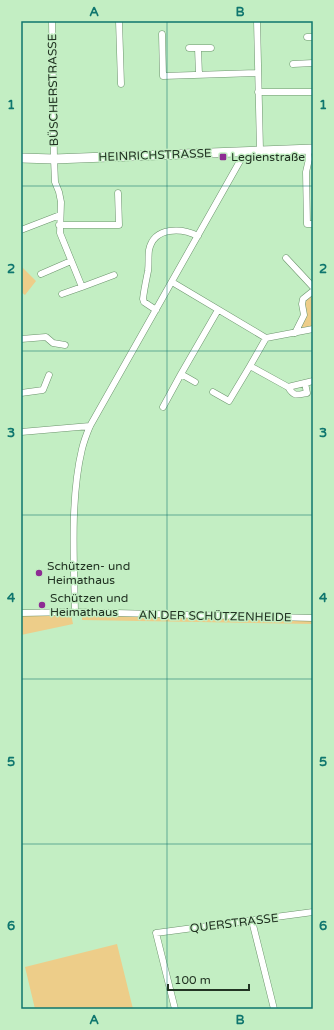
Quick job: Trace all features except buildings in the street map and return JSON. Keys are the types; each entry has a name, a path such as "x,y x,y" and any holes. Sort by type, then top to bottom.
{"street":[{"name":"BÜSCHERSTRASSE","path":"52,21 55,182 61,202 59,225"},
{"path":"119,21 121,84"},
{"path":"257,21 257,73 260,150"},
{"path":"162,34 163,76 257,73"},
{"path":"189,48 211,48"},
{"path":"198,48 199,75"},
{"path":"294,64 313,64"},
{"path":"258,92 313,92"},
{"name":"HEINRICHSTRASSE","path":"21,158 54,159 311,149"},
{"path":"311,149 306,172 307,224 313,224"},
{"path":"74,612 74,520 78,473 82,448 90,426 242,159 243,151"},
{"path":"82,287 60,233 59,225 119,225 118,193"},
{"path":"21,230 60,215"},
{"path":"156,310 143,300 148,270 149,248 152,242 158,235 170,230 186,231 198,236"},
{"path":"286,258 313,287"},
{"path":"41,274 71,262"},
{"path":"62,294 114,275"},
{"path":"172,282 266,338 313,329"},
{"path":"295,333 304,315 302,304 304,299 313,291"},
{"path":"163,406 218,310"},
{"path":"21,339 46,337 54,343 65,345"},
{"path":"213,392 229,401 266,338"},
{"path":"250,366 288,386 292,392 297,395 307,393 305,383"},
{"path":"181,374 195,382"},
{"path":"21,393 43,390 49,376"},
{"path":"288,386 313,381"},
{"path":"21,432 90,426"},
{"name":"AN DER SCHÜTZENHEIDE","path":"21,613 74,612 313,618"},
{"name":"QUERSTRASSE","path":"175,1009 156,933 313,912"},
{"path":"252,921 274,1009"}],"shaded area":[{"path":"21,266 36,281 25,295 21,292"},
{"path":"313,294 313,327 299,330 305,301"},
{"path":"71,614 73,624 21,635 21,615"},
{"path":"82,615 313,620 313,624 82,620"},
{"path":"117,944 133,1009 35,1009 25,967"}],"place":[{"name":"Legienstraße","path":"223,157"},
{"name":"Schützen- und Heimathaus","path":"39,573"},
{"name":"Schützen und Heimathaus","path":"42,605"}]}
